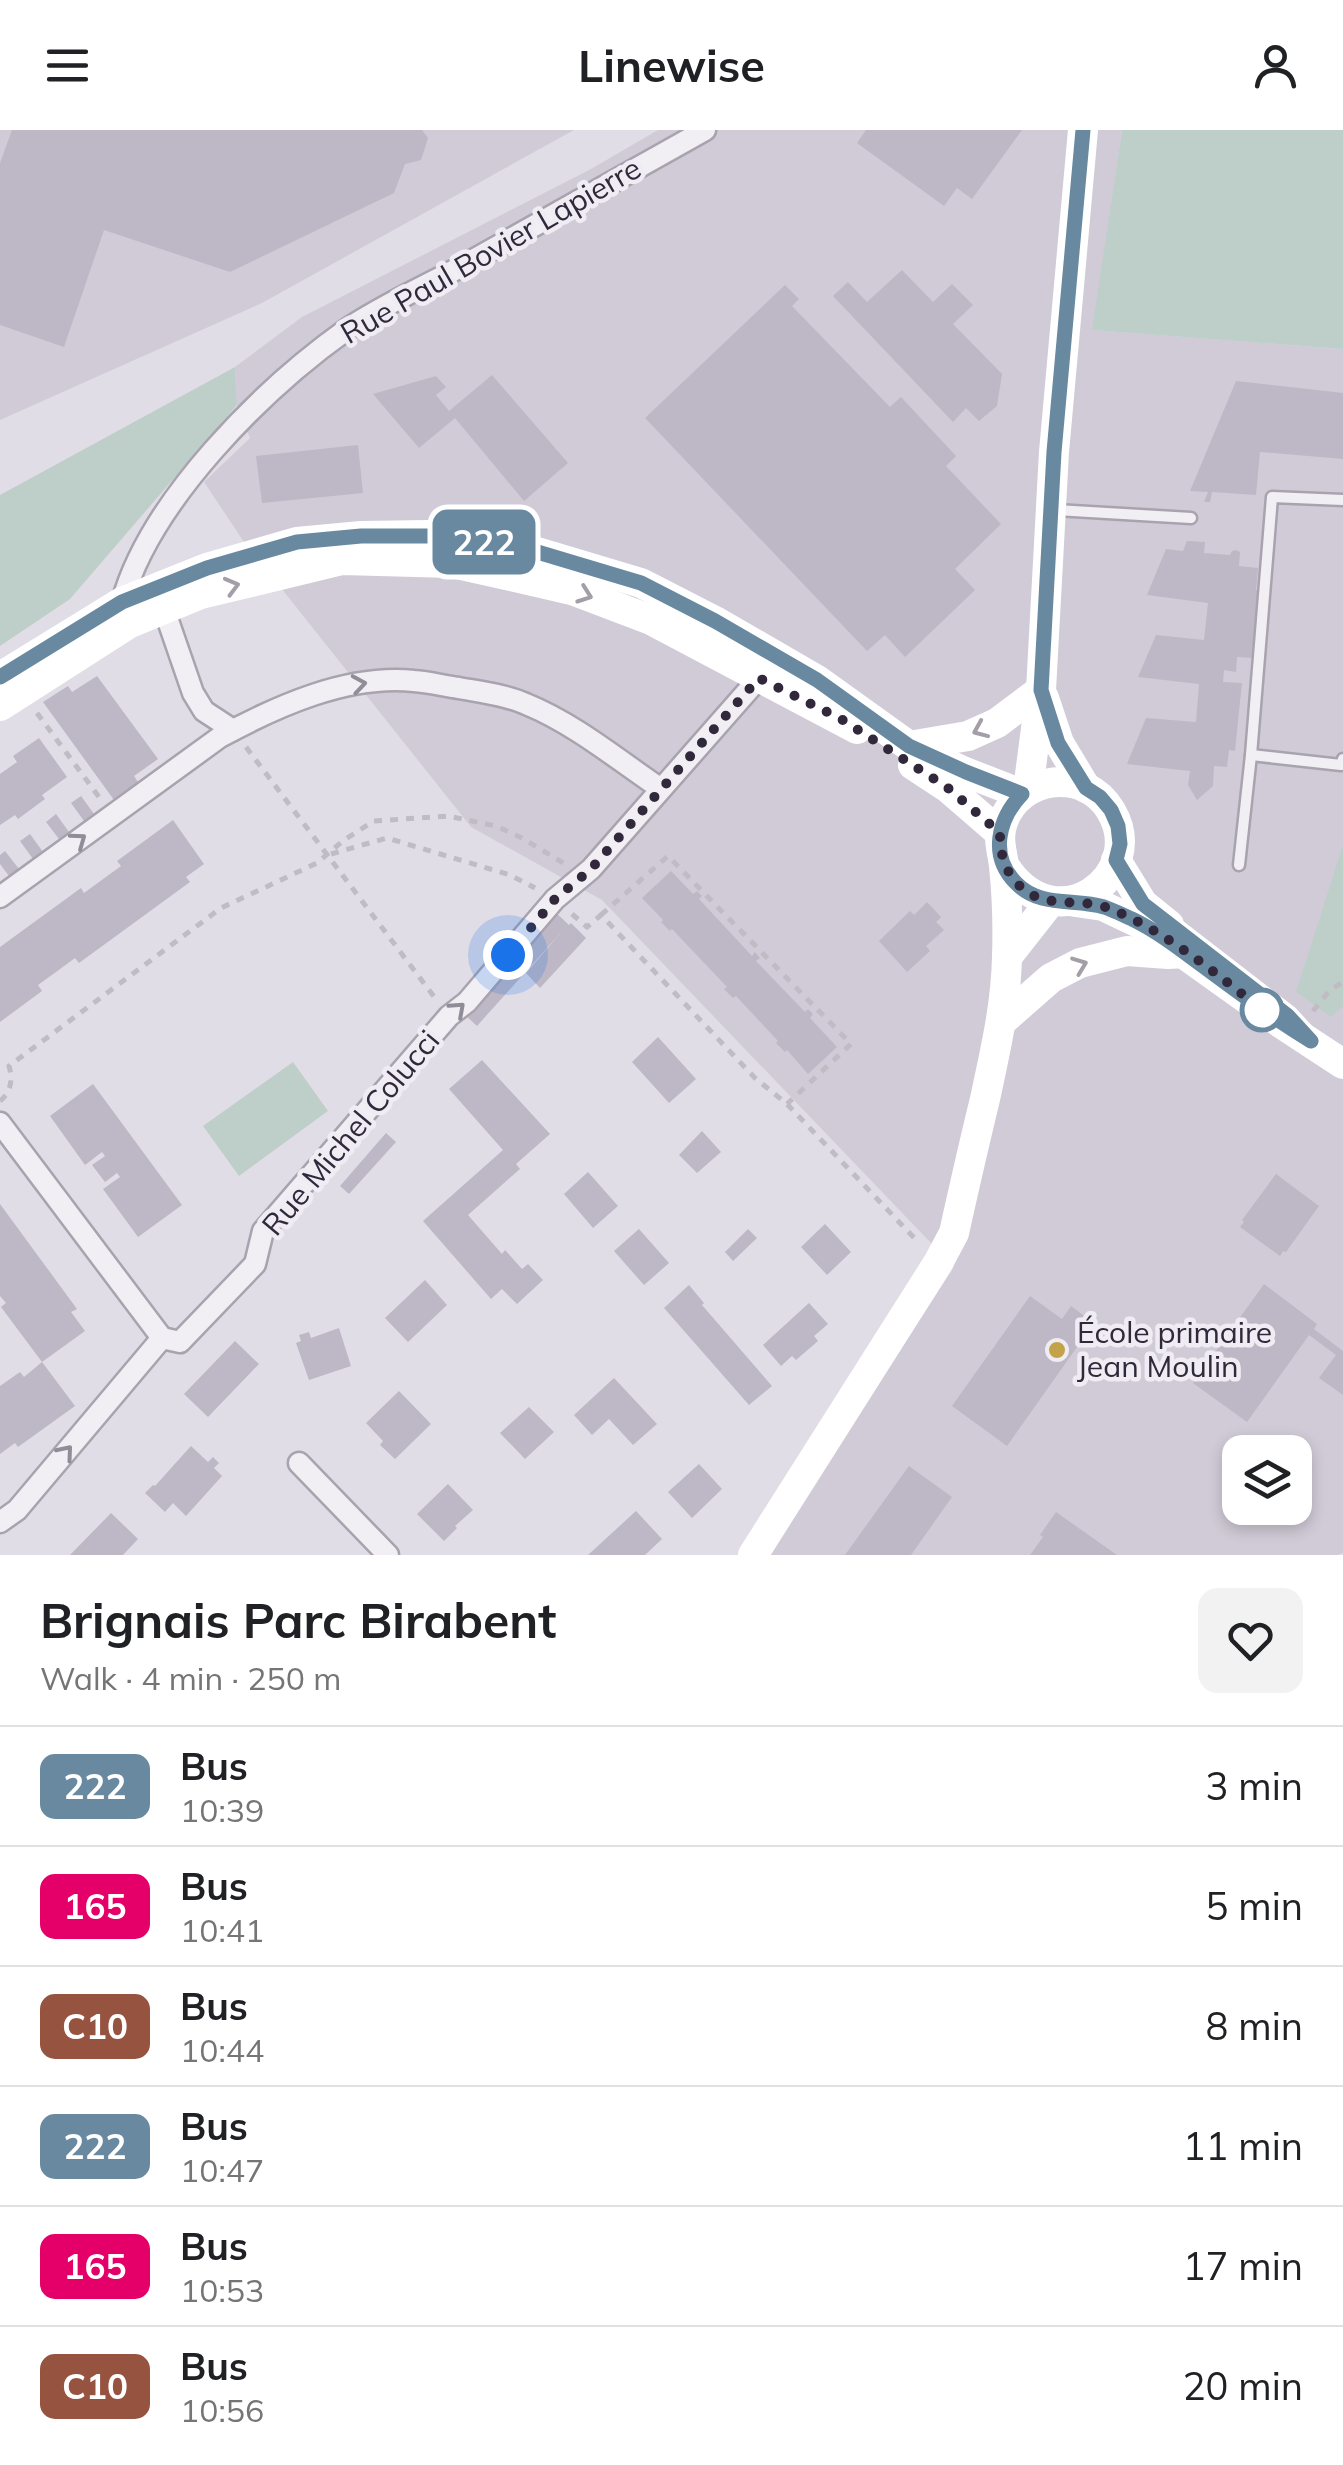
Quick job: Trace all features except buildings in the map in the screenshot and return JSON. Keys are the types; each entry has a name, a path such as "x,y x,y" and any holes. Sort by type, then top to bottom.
{"main road":[{"path":"1025,792 1041,690 1050,509 1082,130"},
{"path":"6,688 122,602 207,568 297,542 361,536 429,536 514,545 641,583 817,680 909,746 966,772 1025,792"},
{"path":"6,688 128,624 201,594 342,560 452,563 572,590 651,620 841,719 948,788 1000,833"},
{"path":"909,746 968,736 996,722 1041,690"},
{"path":"1041,690 1058,743 1086,788"},
{"path":"753,1555 954,1232 1002,1021 1008,957 1000,833 1011,805 1025,792 1042,784 1072,782 1100,797 1111,810 1120,844 1116,860 1110,875 1098,888 1084,896 1060,901 1008,957"},
{"path":"1116,860 1143,904 1288,1016 1311,1041"},
{"path":"1004,865 1014,882 1031,895 1103,906 1146,926 1343,1064"},
{"path":"1002,1021 1051,978 1080,962 1127,951 1185,952"}],"street":[{"name":"Rue Paul Bovier Lapierre","path":"122,602 155,528 200,467 275,386 348,329 705,130"},
{"path":"164,609 193,694 204,711 234,730"},
{"name":"Rue Michel Colucci","path":"0,1522 17,1510 162,1338 180,1342 255,1264 263,1231 449,1016 467,1002 555,899 591,869 759,678"},
{"path":"0,897 220,737 310,695 356,682 412,680 524,703 566,724 661,789"},
{"path":"0,1123 162,1338"},
{"path":"299,1463 388,1555"}],"lane":[{"path":"1239,865 1272,497 1343,500"},
{"path":"1050,509 1190,518"},
{"path":"1251,755 1341,765 1343,759"}],"path":[{"path":"6,688 113,815"},
{"path":"234,730 449,1016"},
{"path":"0,1101 10,1089 9,1066 220,908 317,863 374,821 448,816 496,826 568,866 580,879"},
{"path":"326,856 387,838 510,875 555,899 588,926 668,856 851,1044 787,1104"},
{"path":"601,916 938,1263"},
{"path":"1311,1041 1310,1014 1330,990 1343,982"}],"shaded area":[{"path":"0,130 574,130 262,303 0,420"},
{"path":"658,130 1122,130 1093,330 1343,349 1343,1553 768,1555 954,1267 602,900 471,827 242,539 204,482 250,438 237,405 235,367 302,317 591,169"},
{"path":"1122,130 1343,130 1343,349 1092,330"},
{"path":"235,367 237,405 70,599 0,646 0,495"},
{"path":"1343,845 1343,1006 1331,1017 1296,992"},
{"path":"293,1062 328,1111 239,1176 203,1126"}],"bus line":[{"name":"222","path":"0,677 122,602 207,568 297,542 361,536 429,536 514,545 641,583 817,680 909,746 1022,794 1011,805 1000,833 1004,865 1014,882 1031,895 1103,906 1146,926 1311,1041 1288,1016 1143,904 1116,860 1120,844 1111,810 1086,788 1058,743 1041,690 1054,452 1083,130"}],"place":[{"name":"École primaire Jean Moulin","path":"1057,1350"}],"route":[{"path":"508,955 555,899 591,869 759,678 841,719 948,788 1000,833 1004,865 1014,882 1031,895 1103,906 1146,926 1262,1010"}]}
